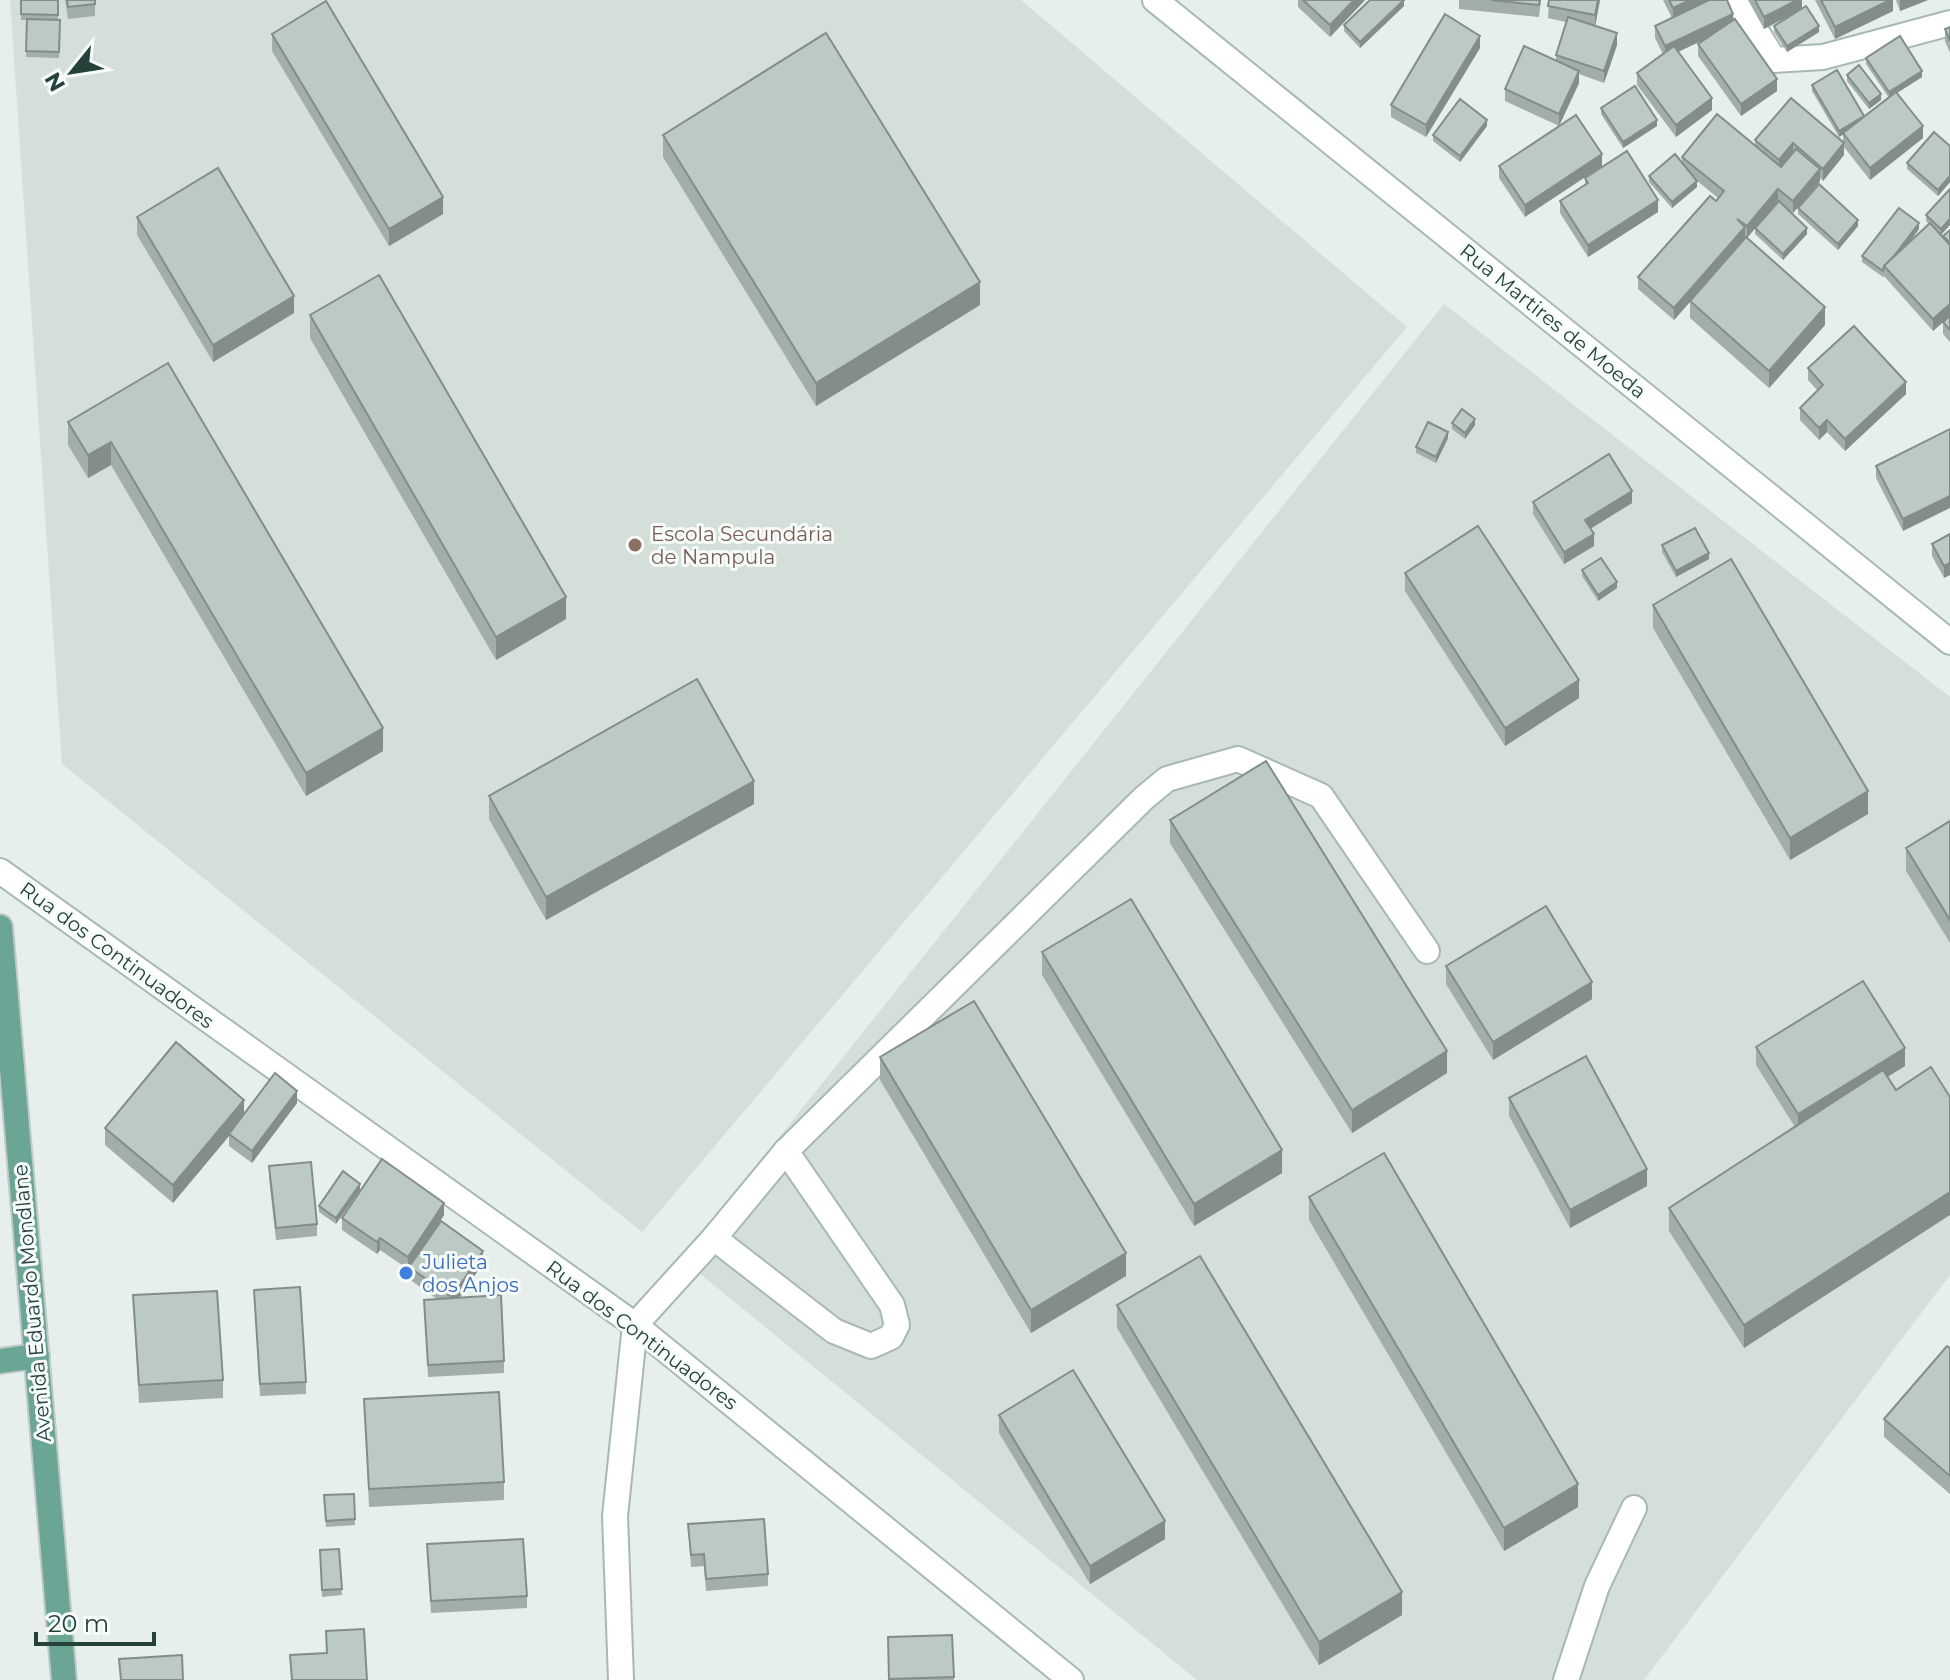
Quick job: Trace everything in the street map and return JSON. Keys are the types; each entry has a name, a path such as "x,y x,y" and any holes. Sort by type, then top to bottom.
{"main road":[{"name":"Avenida Eduardo Mondlane","path":"0,927 64,1680"},
{"path":"0,1361 37,1356"}],"street":[{"name":"Rua Martires de Moeda","path":"1155,0 1950,642"},
{"path":"1737,0 1774,60 1823,57 1950,23"},
{"path":"621,1680 615,1516 635,1325 714,1238 786,1151 1144,798 1167,779 1238,759 1321,796 1427,951"},
{"name":"Rua dos Continuadores","path":"0,871 635,1325 1071,1680"},
{"path":"714,1238 834,1331 871,1346 891,1337 897,1325 892,1305 786,1151"},
{"path":"1566,1680 1597,1586 1634,1508"}],"shaded area":[{"name":"Escola Secundária de Nampula","path":"10,0 1021,0 1407,327 642,1232 62,764"},
{"path":"1444,304 1950,697 1950,1275 1644,1680 1197,1680 682,1259"}],"building":[{"path":"21,0 58,0 58,15 21,14"},
{"path":"67,0 95,0 95,4 68,7"},
{"path":"1303,0 1354,0 1330,25"},
{"path":"1370,0 1404,0 1360,42 1344,25"},
{"path":"1491,0 1540,0 1539,5"},
{"path":"1549,0 1598,0 1595,15 1548,6"},
{"path":"1669,0 1690,0 1673,8"},
{"path":"1709,0 1727,0 1733,14 1665,46 1655,26"},
{"path":"1755,0 1797,0 1764,17"},
{"path":"1821,0 1890,0 1835,27"},
{"path":"326,1 443,197 389,229 272,34"},
{"path":"1806,6 1819,26 1787,46 1774,26"},
{"path":"1445,14 1480,36 1426,125 1391,105"},
{"path":"1568,17 1617,33 1604,71 1556,55"},
{"path":"27,19 60,20 59,52 26,51"},
{"path":"1735,19 1777,79 1741,104 1698,44"},
{"path":"826,33 980,282 816,383 663,135"},
{"path":"1900,36 1922,71 1889,92 1866,58"},
{"path":"1524,46 1579,71 1559,114 1505,89"},
{"path":"1674,46 1712,98 1676,125 1637,73"},
{"path":"1859,65 1881,94 1869,103 1847,75"},
{"path":"1837,70 1864,116 1839,131 1812,85"},
{"path":"1635,86 1657,120 1623,142 1601,108"},
{"path":"1896,92 1923,126 1870,168 1843,133"},
{"path":"1791,98 1844,143 1823,169 1793,143 1779,160 1755,140"},
{"path":"1460,99 1487,120 1460,156 1433,135"},
{"path":"1717,114 1781,167 1796,149 1820,169 1793,201 1778,189 1747,226 1737,219 1745,227 1674,308 1638,277 1710,196 1716,201 1724,191 1682,157"},
{"path":"1576,115 1602,154 1525,205 1499,166"},
{"path":"1934,132 1950,146 1950,176 1938,190 1907,163"},
{"path":"1627,151 1658,200 1588,245 1560,201 1588,183 1585,178"},
{"path":"1675,154 1697,181 1672,202 1649,176"},
{"path":"218,168 294,296 213,345 137,217"},
{"path":"1819,184 1858,220 1838,244 1798,208"},
{"path":"1950,189 1950,219 1941,229 1926,215"},
{"path":"1779,201 1807,228 1783,254 1755,228"},
{"path":"1899,208 1919,223 1883,271 1862,256"},
{"path":"1930,223 1950,245 1950,304 1933,319 1884,266"},
{"path":"1950,230 1950,243 1943,236"},
{"path":"1746,237 1825,307 1769,371 1690,301"},
{"path":"379,275 566,597 496,637 310,315"},
{"path":"1950,316 1950,330 1943,322"},
{"path":"1854,326 1906,382 1845,439 1827,420 1819,428 1800,408 1823,385 1808,368"},
{"path":"168,363 383,728 306,773 111,442 88,455 68,422"},
{"path":"1462,409 1475,419 1465,433 1452,423"},
{"path":"1428,422 1448,432 1436,457 1416,447"},
{"path":"1950,429 1950,496 1903,519 1876,466"},
{"path":"1609,454 1632,491 1585,520 1594,534 1564,552 1533,502"},
{"path":"1478,526 1579,680 1505,728 1405,573"},
{"path":"1695,528 1709,553 1676,571 1662,545"},
{"path":"1950,534 1950,563 1944,566 1932,544"},
{"path":"1601,558 1617,582 1598,595 1582,570"},
{"path":"1731,559 1868,791 1790,838 1653,605"},
{"path":"697,679 754,781 546,897 489,796"},
{"path":"1266,761 1447,1051 1352,1110 1170,820"},
{"path":"1950,821 1950,920 1906,848"},
{"path":"1131,899 1282,1150 1194,1204 1042,952"},
{"path":"1546,906 1592,982 1493,1042 1446,966"},
{"path":"1863,981 1905,1048 1798,1114 1756,1047"},
{"path":"974,1001 1126,1253 1031,1310 880,1057"},
{"path":"176,1042 244,1100 173,1185 105,1128"},
{"path":"1586,1056 1647,1169 1570,1210 1509,1098"},
{"path":"1931,1067 1950,1097 1950,1192 1744,1325 1669,1208 1883,1070 1896,1090"},
{"path":"275,1073 297,1091 252,1151 229,1134"},
{"path":"1384,1153 1578,1484 1504,1528 1309,1197"},
{"path":"382,1159 444,1203 408,1257 380,1238 377,1242 342,1218"},
{"path":"311,1162 317,1224 276,1228 269,1166"},
{"path":"343,1171 360,1184 336,1218 319,1206"},
{"path":"441,1221 483,1251 452,1297 409,1267"},
{"path":"1200,1256 1402,1592 1319,1642 1117,1305"},
{"path":"300,1287 306,1382 260,1384 254,1290"},
{"path":"217,1291 223,1380 139,1385 133,1295"},
{"path":"501,1295 504,1361 428,1365 424,1300"},
{"path":"1947,1346 1950,1348 1950,1476 1884,1419"},
{"path":"1073,1370 1165,1521 1090,1566 999,1415"},
{"path":"499,1392 504,1482 369,1489 364,1399"},
{"path":"354,1494 355,1519 326,1521 324,1495"},
{"path":"764,1519 768,1574 706,1579 704,1554 691,1555 688,1524"},
{"path":"523,1539 527,1596 431,1601 427,1544"},
{"path":"339,1549 342,1589 322,1590 320,1550"},
{"path":"364,1629 367,1680 292,1680 290,1655 327,1653 326,1631"},
{"path":"952,1635 954,1677 889,1679 888,1637"},
{"path":"182,1655 183,1680 121,1680 119,1659"}],"place":[{"name":"Escola Secundária de Nampula","path":"635,545"},
{"name":"Julieta dos Anjos","path":"406,1273"}]}
